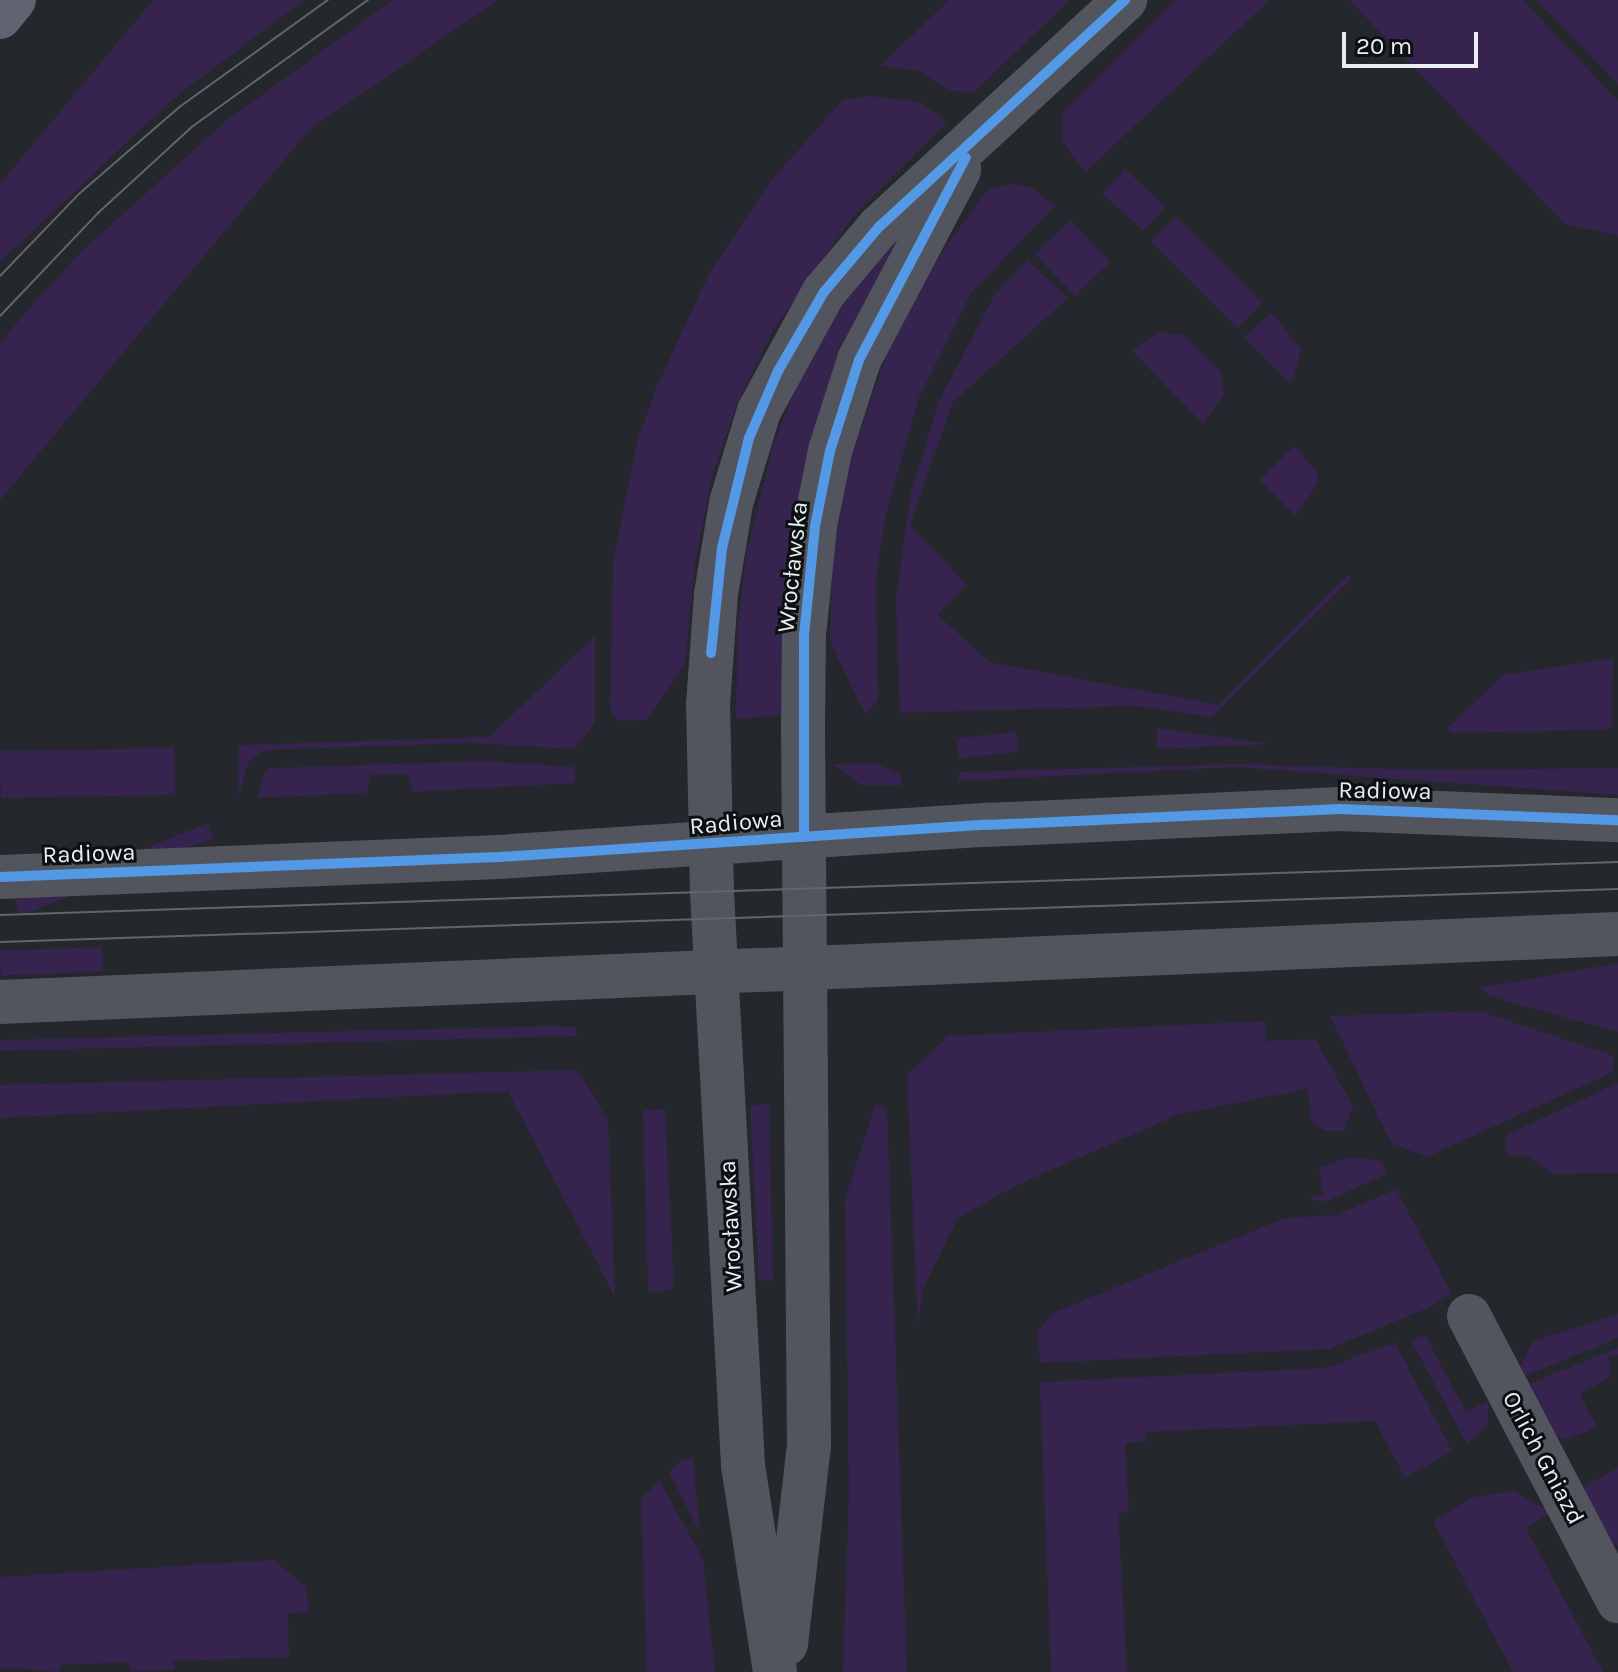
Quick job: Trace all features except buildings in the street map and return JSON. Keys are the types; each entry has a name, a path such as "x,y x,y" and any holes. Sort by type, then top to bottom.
{"highway":[{"path":"0,17 14,0"}],"street":[{"name":"Wrocławska","path":"775,1672 743,1465 707,730 716,594 749,438 778,371 824,292 879,227 974,143 1125,0"},
{"name":"Wrocławska","path":"783,1672 809,1446 804,635 815,526 830,451 859,360 974,143"},
{"name":"Radiowa","path":"0,877 712,846 804,837 1340,809 1618,820"},
{"path":"0,1002 1618,934"},
{"name":"Orlich Gniazd","path":"1469,1316 1618,1601"}],"shaded area":[{"path":"153,0 304,0 174,98 0,262 0,184"},
{"path":"393,0 498,0 309,130 0,500 0,344 82,251 227,120"},
{"path":"949,0 1070,0 972,94 950,90 919,71 880,66"},
{"path":"1175,0 1270,0 1085,172 1063,142 1063,112"},
{"path":"1349,0 1523,0 1618,101 1618,236 1565,224"},
{"path":"1618,0 1618,84 1537,1"},
{"path":"870,96 920,102 947,122 854,215 773,330 738,402 712,476 695,563 685,665 646,720 618,721 610,709 613,562 637,442 657,386 709,274 769,183 843,100"},
{"path":"1125,169 1166,207 1143,231 1102,193"},
{"path":"1009,184 1031,187 1055,206 971,293 919,397 886,514 876,577 878,700 865,714 830,642 832,563 849,464 891,341 934,263 987,190"},
{"path":"1176,217 1262,303 1238,328 1151,242"},
{"path":"1070,220 1110,262 1075,296 1035,254"},
{"path":"897,231 899,243 846,342 792,714 736,719 738,623 747,551 773,446 796,388 845,298"},
{"path":"1028,261 1068,298 953,402 910,525 967,585 937,614 989,662 1219,705 1348,575 1352,578 1212,717 1135,706 900,713 896,600 911,491 939,401 995,294"},
{"path":"1271,312 1301,350 1291,384 1244,338"},
{"path":"1158,332 1184,335 1221,372 1224,395 1203,424 1132,351"},
{"path":"1294,446 1317,472 1318,483 1296,516 1260,480"},
{"path":"595,636 595,723 574,749 471,743 265,750 248,763 238,799 239,745 489,737"},
{"path":"1613,658 1612,726 1607,730 1451,733 1448,728 1503,675"},
{"path":"1157,728 1272,744 1157,749"},
{"path":"1016,732 1018,752 958,758 956,738"},
{"path":"174,748 175,795 1,798 0,751"},
{"path":"484,761 575,767 575,783 413,792 408,774 370,775 367,793 257,798 264,773 271,768"},
{"path":"875,763 900,774 903,785 861,785 833,764"},
{"path":"1239,764 1425,770 1618,768 1618,795 1236,767 958,781 959,772"},
{"path":"208,823 214,838 21,916 15,901"},
{"path":"102,947 103,972 1,976 0,951"},
{"path":"1618,963 1618,1032 1489,996 1480,988"},
{"path":"1478,1011 1614,1056 1613,1072 1427,1157 1391,1143 1330,1016"},
{"path":"1265,1021 1266,1041 1315,1039 1353,1106 1344,1131 1325,1131 1312,1123 1307,1089 1177,1115 1017,1185 958,1218 922,1291 918,1329 907,1075 948,1036"},
{"path":"576,1027 577,1036 0,1051 0,1040"},
{"path":"578,1070 608,1120 615,1297 508,1091 0,1118 0,1085"},
{"path":"1618,1083 1618,1173 1553,1174 1525,1155 1511,1156 1506,1151 1506,1135"},
{"path":"876,1103 887,1109 907,1672 843,1672 849,1493 845,1199"},
{"path":"769,1104 773,1281 759,1280 750,1106"},
{"path":"665,1109 674,1285 669,1291 648,1292 643,1110"},
{"path":"1351,1157 1382,1161 1387,1174 1327,1201 1306,1200 1323,1194 1319,1167"},
{"path":"1396,1189 1452,1294 1430,1307 1329,1349 1040,1363 1037,1332 1053,1313 1285,1218 1336,1215"},
{"path":"1618,1314 1618,1338 1523,1377 1522,1362 1533,1341"},
{"path":"1425,1335 1466,1412 1488,1401 1488,1423 1467,1444 1411,1340"},
{"path":"1395,1343 1452,1451 1405,1478 1375,1421 1146,1432 1146,1442 1125,1443 1129,1512 1118,1513 1127,1672 1051,1672 1040,1382 1325,1368"},
{"path":"1618,1348 1618,1355 1608,1357 1611,1377 1580,1394 1597,1427 1568,1439 1551,1435 1526,1385"},
{"path":"693,1458 700,1533 669,1472 681,1460"},
{"path":"1618,1468 1618,1545 1610,1542 1583,1496 1586,1485"},
{"path":"659,1480 703,1559 715,1672 647,1672 641,1499"},
{"path":"1513,1491 1551,1512 1526,1528 1603,1672 1513,1672 1433,1521 1474,1497"},
{"path":"274,1560 305,1586 310,1611 288,1614 289,1657 173,1661 175,1670 130,1671 130,1662 61,1665 60,1672 0,1667 0,1577"}],"tram line":[{"path":"0,276 80,193 178,108 328,0"},
{"path":"0,316 98,213 193,126 368,0"},
{"path":"0,915 1618,862"},
{"path":"0,942 1618,889"}],"cycle path":[{"path":"711,653 722,548 749,438 778,371 824,292 879,227 1125,0"},
{"path":"804,837 804,635 815,526 830,451 859,360 966,157"},
{"path":"0,877 499,857 987,825 1340,809 1618,820"}]}
